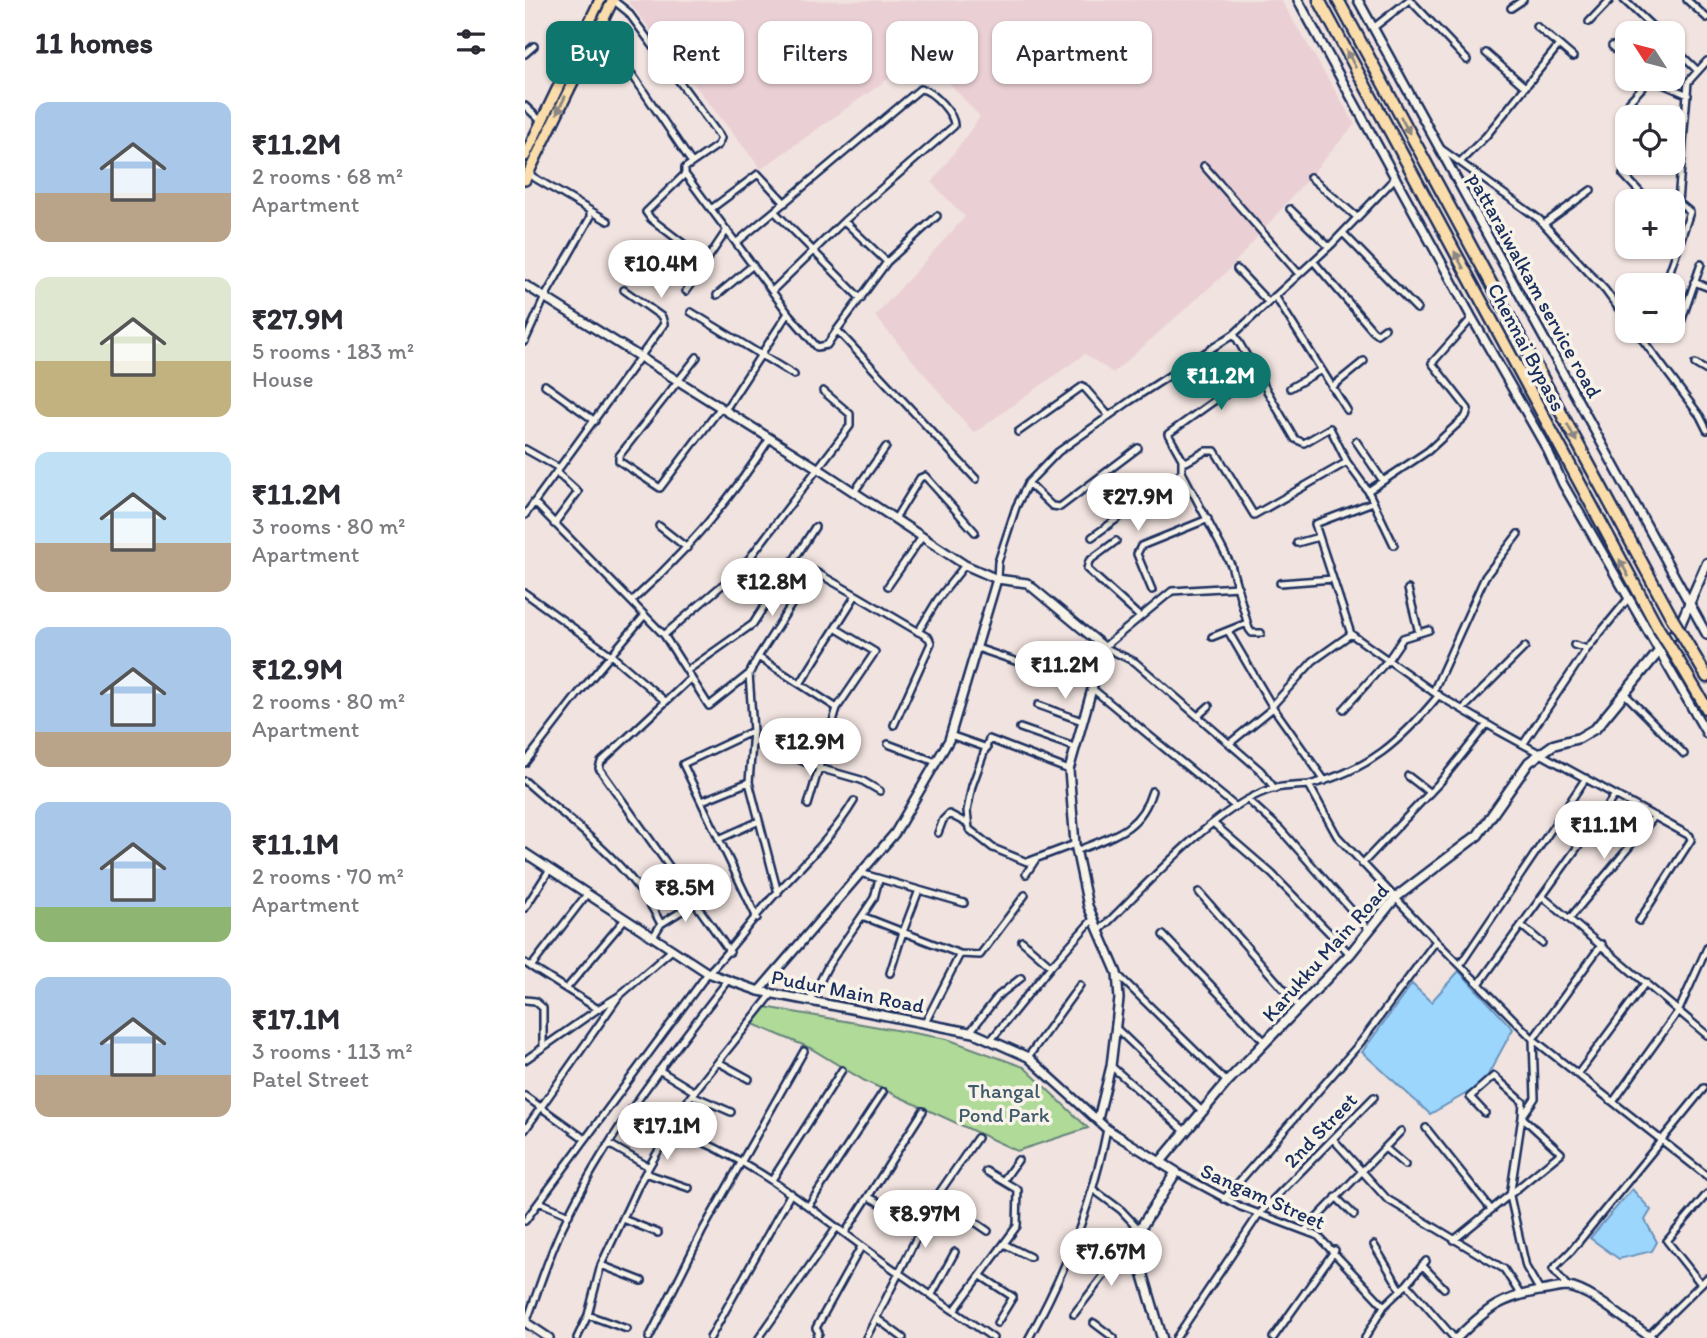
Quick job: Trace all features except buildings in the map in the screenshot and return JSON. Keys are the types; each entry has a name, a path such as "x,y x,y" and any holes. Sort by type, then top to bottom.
{"highway":[{"name":"Chennai Bypass","path":"1319,0 1658,628 1707,709"},
{"name":"Chennai Bypass","path":"1338,0 1672,618 1707,677"}],"main road":[{"path":"525,156 600,0"},
{"path":"602,21 613,0"},
{"path":"526,177 571,84"},
{"name":"Karukku Main Road","path":"1160,1162 1227,1082 1350,954 1395,898 1478,835 1529,762 1553,745 1579,738 1596,728 1679,628 1707,563"},
{"path":"1160,1162 1176,1172 1138,1228 1133,1245 1162,1338"}],"street":[{"path":"613,0 628,12 719,134 718,145 685,168 685,174 788,313 817,347 827,345 887,262 937,216"},
{"path":"1298,0 1627,599 1707,734"},
{"name":"pattaraiwalkam service road","path":"1358,0 1707,635"},
{"path":"1373,28 1409,0 1467,60"},
{"path":"1511,8 1523,0"},
{"path":"1589,22 1610,0"},
{"path":"1624,0 1646,21"},
{"path":"1687,0 1707,18"},
{"path":"1536,26 1573,57"},
{"path":"1460,162 1486,136 1559,45"},
{"path":"525,54 534,46"},
{"path":"1612,46 1615,49"},
{"path":"1486,53 1524,86"},
{"path":"1685,59 1698,71"},
{"path":"1679,189 1688,82 1707,61"},
{"path":"634,78 692,163"},
{"path":"736,243 921,89 926,89 953,119 954,126 812,250 772,291"},
{"path":"1627,104 1639,91"},
{"path":"1680,91 1688,94"},
{"path":"525,106 549,129"},
{"path":"1439,147 1544,224 1615,306"},
{"path":"1204,166 1299,274"},
{"path":"685,174 646,212 651,219 706,261"},
{"path":"711,209 758,174 785,203"},
{"path":"1624,175 1637,189"},
{"path":"526,177 608,221"},
{"path":"1310,177 1358,218"},
{"path":"759,991 895,833 950,736 997,579 997,562 1016,507 1028,483 1058,452 1234,334 1314,262 1396,177"},
{"path":"1544,224 1591,190"},
{"path":"1685,208 1690,212 1685,227"},
{"path":"1290,209 1329,247"},
{"path":"525,341 545,297 590,218 590,212"},
{"path":"775,212 861,299"},
{"path":"844,221 887,262"},
{"path":"687,291 727,230"},
{"path":"1343,233 1417,309"},
{"path":"1314,262 1373,331 1377,334 1385,328"},
{"path":"1685,310 1701,264"},
{"path":"717,295 753,265"},
{"path":"1237,269 1268,302"},
{"path":"1694,282 1707,287"},
{"path":"525,285 820,469 965,565 997,579 1027,583 1104,647 1135,662 1230,743 1264,774 1275,789"},
{"path":"525,515 641,357 664,320 624,290"},
{"path":"1275,296 1347,410"},
{"path":"691,313 794,374"},
{"path":"697,357 618,459 657,488 723,408 788,313"},
{"path":"1368,491 1428,451 1466,416 1468,409 1464,401 1432,363 1472,318"},
{"path":"837,330 976,479"},
{"path":"1234,334 1295,439 1304,443 1328,428 1347,462 1368,491 1394,545"},
{"path":"1647,343 1707,429"},
{"path":"1332,387 1364,361"},
{"path":"1695,365 1707,371"},
{"path":"1290,388 1321,370"},
{"path":"1259,376 1170,430 1168,434 1182,459 1182,472 1231,565 1247,624 1252,633 1261,633"},
{"path":"545,385 595,421"},
{"path":"1018,432 1083,386 1109,416"},
{"path":"664,635 732,579 820,469 852,420 850,414 823,391"},
{"path":"632,601 687,548 753,465 770,438"},
{"path":"1356,442 1383,481"},
{"path":"854,492 885,447"},
{"path":"1028,483 1052,506 1060,507 1138,448"},
{"path":"525,449 558,470 578,492 554,524"},
{"path":"1182,459 1186,461 1206,451 1215,451 1255,515 1347,462"},
{"path":"1092,537 1182,472"},
{"path":"895,519 921,478 925,476 975,532"},
{"path":"534,502 664,635 709,706 749,674 814,571 929,638 930,650 894,726"},
{"path":"1373,502 1315,524 1351,634 1436,694 1690,836 1691,840 1639,921"},
{"path":"1152,590 1137,554 1139,550 1145,544 1208,519"},
{"path":"659,526 687,548"},
{"path":"688,670 753,624 815,527"},
{"path":"1099,931 1213,823 1235,807 1275,789 1325,781 1363,767 1416,723 1436,694 1485,577 1518,534"},
{"path":"888,586 922,537"},
{"path":"1297,544 1319,537"},
{"path":"1116,541 1089,561 1087,569 1140,617"},
{"path":"918,632 938,599 965,565"},
{"path":"785,573 804,585"},
{"path":"1280,583 1333,579"},
{"path":"1098,1119 1111,1066 1119,999 1117,973 1094,918 1075,848 1069,770 1074,747 1094,690 1104,647 1172,591 1238,587"},
{"path":"1408,589 1419,633"},
{"path":"525,593 611,655 666,701"},
{"path":"800,684 856,595"},
{"path":"1524,743 1587,649 1627,599"},
{"path":"525,763 644,616"},
{"path":"1212,637 1247,624"},
{"path":"808,804 837,708 875,652 837,629"},
{"path":"1344,709 1388,660 1403,638 1429,629"},
{"path":"1228,631 1272,707 1325,781"},
{"path":"1230,743 1272,707 1313,661 1351,634"},
{"path":"1574,645 1587,649"},
{"path":"1463,709 1525,647"},
{"path":"977,648 1018,662"},
{"path":"758,657 837,708"},
{"path":"749,674 754,731 749,782 757,822 778,893"},
{"path":"691,678 601,762 599,768 730,952"},
{"path":"1094,690 1235,807"},
{"path":"1625,694 1683,754"},
{"path":"1038,705 1082,721"},
{"path":"1198,716 1209,706"},
{"path":"1362,864 1430,793 1487,724"},
{"path":"1020,728 1074,747"},
{"path":"754,731 683,764 757,918"},
{"path":"950,736 986,748"},
{"path":"1069,770 989,739 972,786 967,811 969,829 993,848 1027,862 1075,848 1137,822 1146,809 1152,791"},
{"path":"753,740 819,768 861,780 880,791"},
{"path":"888,744 936,762"},
{"path":"1408,776 1430,793"},
{"path":"1460,965 1586,778"},
{"path":"525,781 601,848 653,906 661,924"},
{"path":"702,802 749,782"},
{"path":"1309,785 1337,835 1362,864 1533,1039 1707,1176"},
{"path":"1479,984 1615,795"},
{"path":"525,1221 708,973 730,952 854,801"},
{"path":"1249,801 1280,829 1369,930"},
{"path":"939,833 943,820 949,814 968,824"},
{"path":"1570,918 1655,816"},
{"path":"719,839 757,822"},
{"path":"1213,823 1272,874 1350,954"},
{"name":"Pudur Main Road","path":"525,853 708,973 772,994 970,1032 1028,1056 1107,1129 1160,1162"},
{"path":"1026,874 1037,858"},
{"path":"525,908 550,870"},
{"path":"860,873 964,903"},
{"path":"810,1001 829,964 874,898 879,879"},
{"path":"890,973 919,890"},
{"path":"1199,892 1299,1007"},
{"path":"531,967 587,894"},
{"path":"862,916 960,954 980,955 1025,895"},
{"path":"1543,897 1707,1035"},
{"path":"653,937 661,924 696,902"},
{"path":"991,1040 1094,918"},
{"path":"566,989 625,919"},
{"path":"1522,926 1542,943"},
{"path":"1163,934 1266,1043"},
{"path":"1022,941 1051,966"},
{"path":"1224,1199 1361,1042 1436,941"},
{"path":"1522,1117 1535,1098 1533,1039 1602,944"},
{"path":"1613,1102 1679,1010 1707,948"},
{"path":"525,1060 619,996 672,950"},
{"path":"925,1023 960,954"},
{"path":"525,963 598,1009"},
{"path":"1117,973 1227,1082"},
{"path":"970,1032 998,996 1021,978"},
{"path":"549,1338 525,1322 569,1215 609,1144 659,1070 728,980"},
{"path":"1579,1074 1646,982"},
{"path":"1028,1056 1080,985"},
{"path":"577,1338 588,1315 601,1265 647,1170 694,1093 772,994"},
{"path":"525,1130 619,996"},
{"path":"525,1000 535,1001 544,1010 543,1047"},
{"path":"1115,1027 1203,1112"},
{"path":"649,1338 741,1160 804,1051"},
{"path":"718,1062 749,1079"},
{"path":"1111,1066 1186,1132"},
{"path":"659,1070 694,1093 731,1112"},
{"path":"772,1180 842,1070"},
{"path":"1485,1114 1470,1097 1492,1076 1523,1102 1510,1196 1526,1267 1541,1291"},
{"path":"1704,1088 1571,1251 1554,1265 1553,1269 1568,1287 1586,1295 1650,1337 1707,1278"},
{"path":"809,1205 883,1092"},
{"path":"525,1096 585,1139"},
{"name":"2nd Street","path":"1177,1338 1259,1214 1374,1097"},
{"path":"845,1233 923,1111"},
{"path":"1454,1240 1490,1208 1510,1196 1561,1153 1522,1117"},
{"path":"1426,1128 1490,1208"},
{"path":"671,1129 741,1160 791,1192 862,1247 993,1338"},
{"path":"1029,1338 1045,1309 1094,1190 1107,1129"},
{"path":"1306,1229 1401,1131"},
{"path":"866,1338 937,1196 977,1138"},
{"path":"1333,1139 1387,1199 1504,1269 1521,1294"},
{"path":"609,1144 647,1170 689,1188"},
{"path":"1385,1148 1405,1165"},
{"path":"1003,1181 1017,1160"},
{"path":"954,1311 1017,1226 1018,1190 986,1171"},
{"name":"Sangam Street","path":"1176,1172 1224,1199 1306,1229 1335,1250 1384,1306"},
{"path":"1094,1190 1121,1210 1138,1228"},
{"path":"710,1338 791,1192"},
{"path":"1700,1283 1667,1241 1707,1195"},
{"path":"937,1196 988,1231"},
{"path":"869,1197 898,1213"},
{"path":"1336,1197 1354,1215"},
{"path":"539,1202 569,1215"},
{"path":"622,1219 658,1233"},
{"path":"759,1338 837,1227"},
{"path":"1004,1244 1030,1257"},
{"path":"1074,1314 1122,1252 1133,1245"},
{"path":"1374,1245 1401,1290"},
{"path":"827,1338 818,1336 816,1328 862,1247"},
{"path":"1273,1338 1335,1250"},
{"path":"931,1296 955,1252"},
{"path":"1365,1338 1384,1306 1424,1263 1444,1288"},
{"path":"601,1265 642,1281"},
{"path":"981,1276 1013,1297 996,1323"},
{"path":"1407,1284 1456,1338 1481,1314 1504,1299 1568,1287"},
{"path":"588,1315 628,1329"},
{"path":"876,1318 903,1338"},
{"path":"1094,1322 1114,1338"}],"shaded area":[{"path":"1281,0 1355,124 1226,273 1113,373 1085,354 974,433 875,316 965,217 932,183 980,117 950,84 978,84 978,21 886,21 886,80 761,169 694,84 744,84 744,21 648,21 648,26 628,1"}],"green space":[{"name":"Thangal Pond Park","path":"765,1007 947,1039 1024,1067 1088,1128 1017,1151 865,1081 810,1048 753,1024"}],"water":[{"path":"1459,971 1513,1029 1483,1084 1430,1114 1362,1052 1412,984 1431,1002"},
{"path":"1632,1189 1651,1210 1645,1220 1657,1242 1652,1251 1619,1259 1590,1238"}]}
